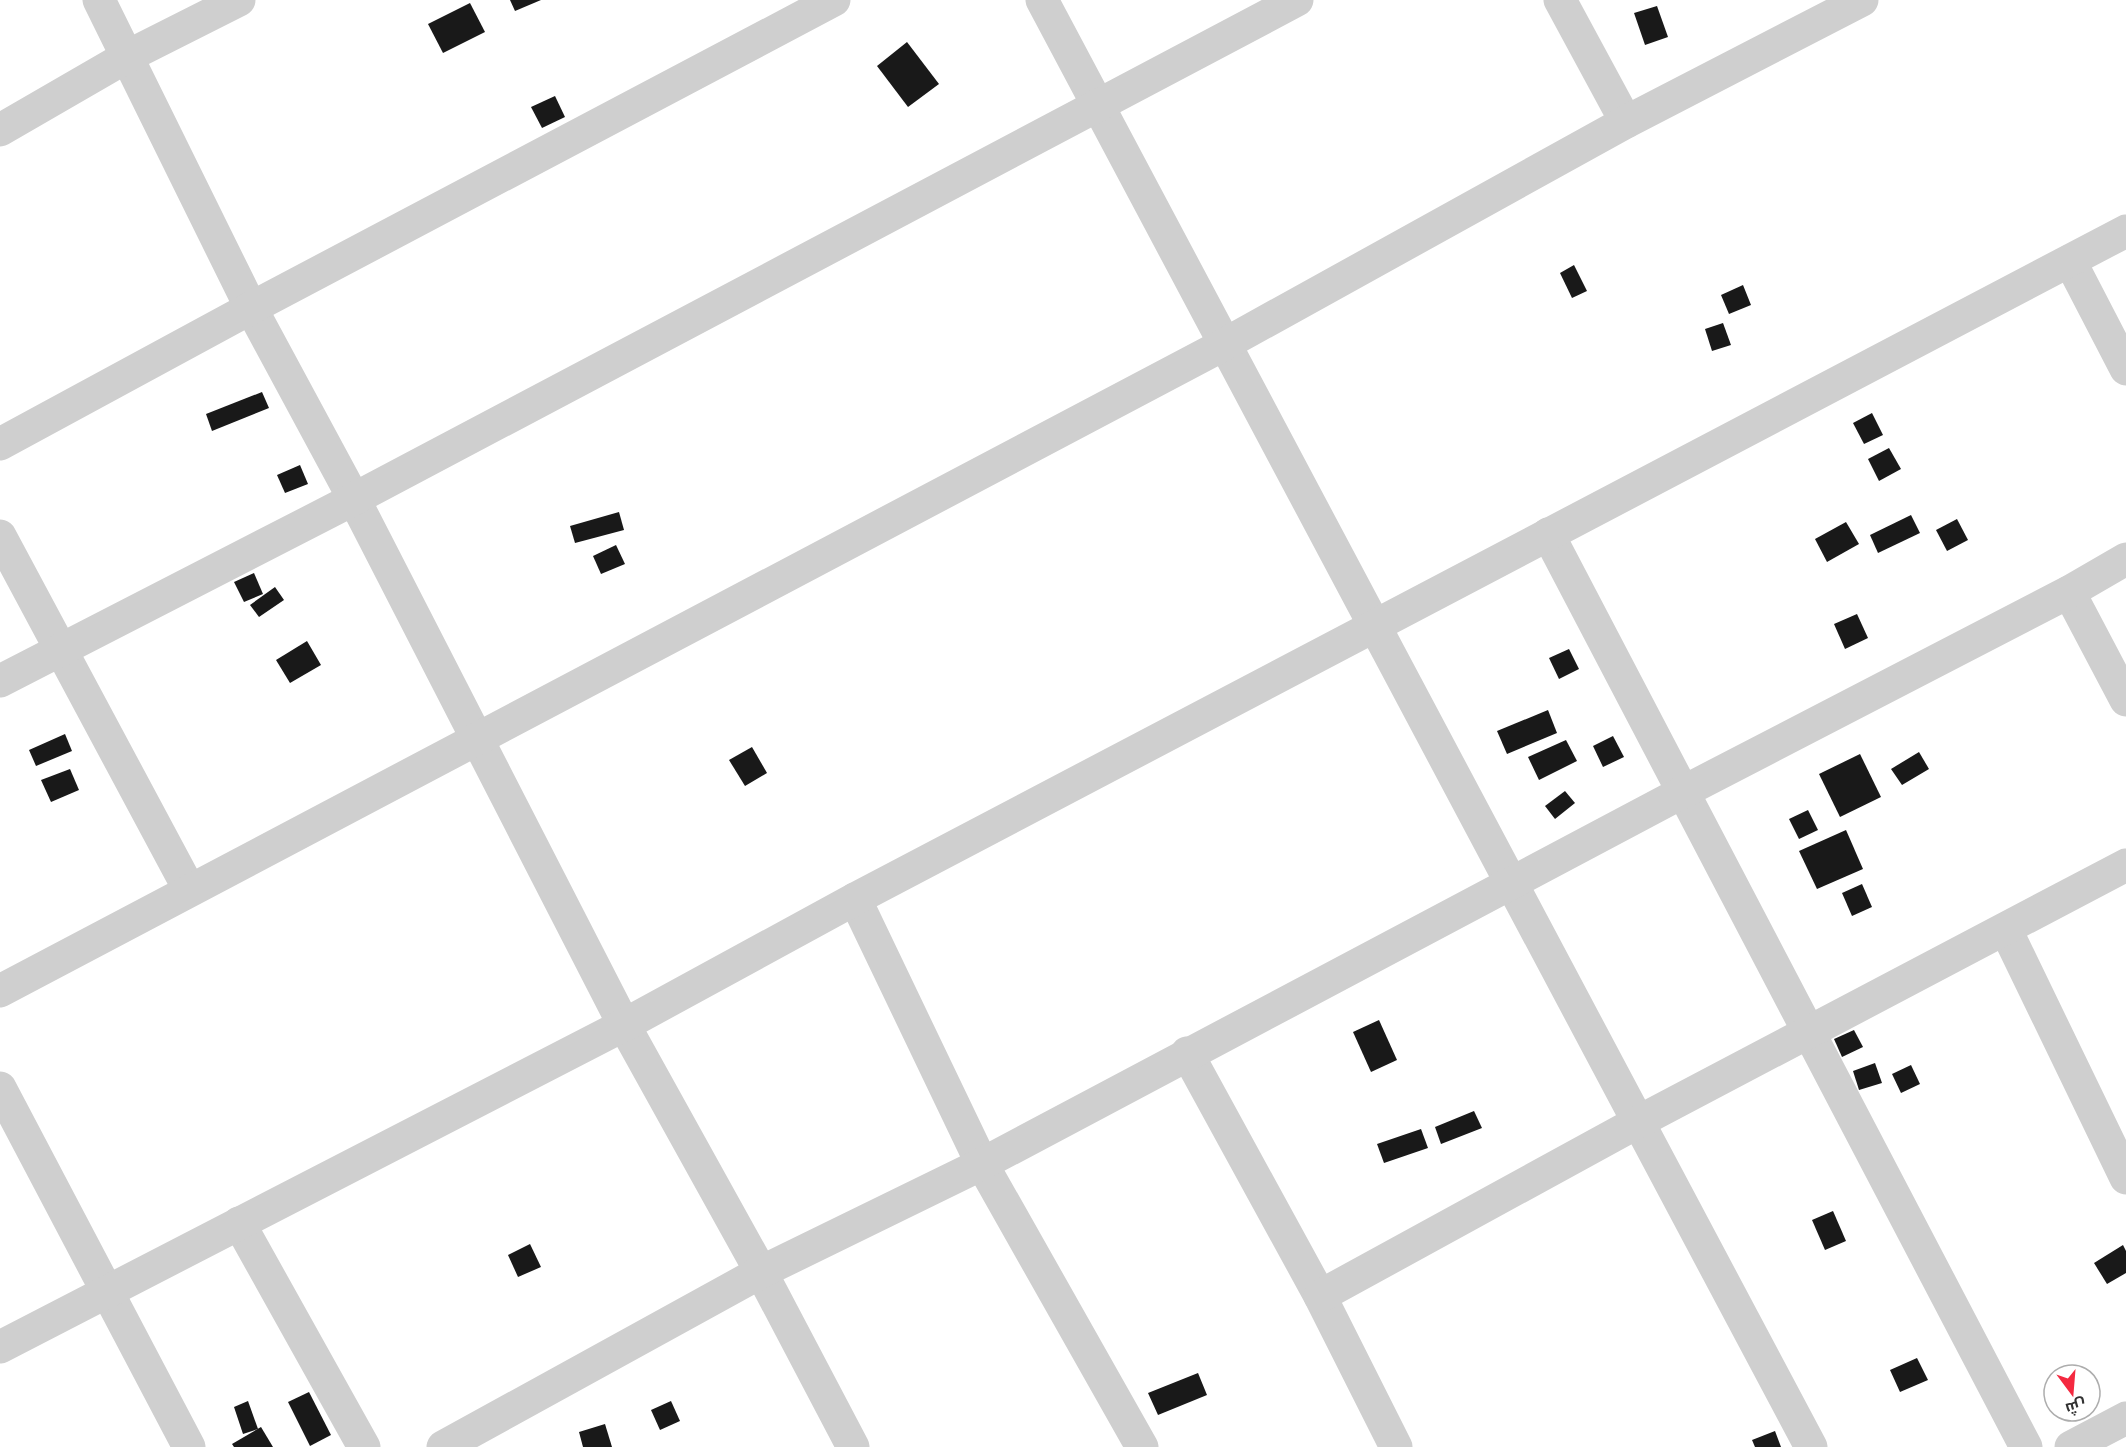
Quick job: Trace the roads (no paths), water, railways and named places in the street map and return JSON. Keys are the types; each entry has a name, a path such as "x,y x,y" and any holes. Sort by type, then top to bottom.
{"street":[{"path":"99,0 251,308 354,499 624,1025 761,1272 853,1447"},
{"path":"0,129 128,56 239,0"},
{"path":"0,444 251,308 834,0"},
{"path":"1042,0 1811,1447"},
{"path":"0,681 354,499 1297,0"},
{"path":"1560,0 1626,122"},
{"path":"0,991 189,889 1225,344 1626,122 1862,0"},
{"path":"0,1347 106,1290 624,1025 855,899 2126,231"},
{"path":"2070,261 2126,369"},
{"path":"1548,534 2026,1447"},
{"path":"0,536 189,889"},
{"path":"443,1447 488,1436 761,1272 982,1164 1187,1053 2069,592 2126,559"},
{"path":"2069,592 2126,700"},
{"path":"1320,1296 1638,1122 2126,865"},
{"path":"855,899 982,1164 1142,1447"},
{"path":"2006,930 2126,1178"},
{"path":"1187,1053 1320,1296 1396,1447"},
{"path":"0,1088 189,1447"},
{"path":"239,1223 364,1447"},
{"path":"2071,1447 2126,1418"}]}
